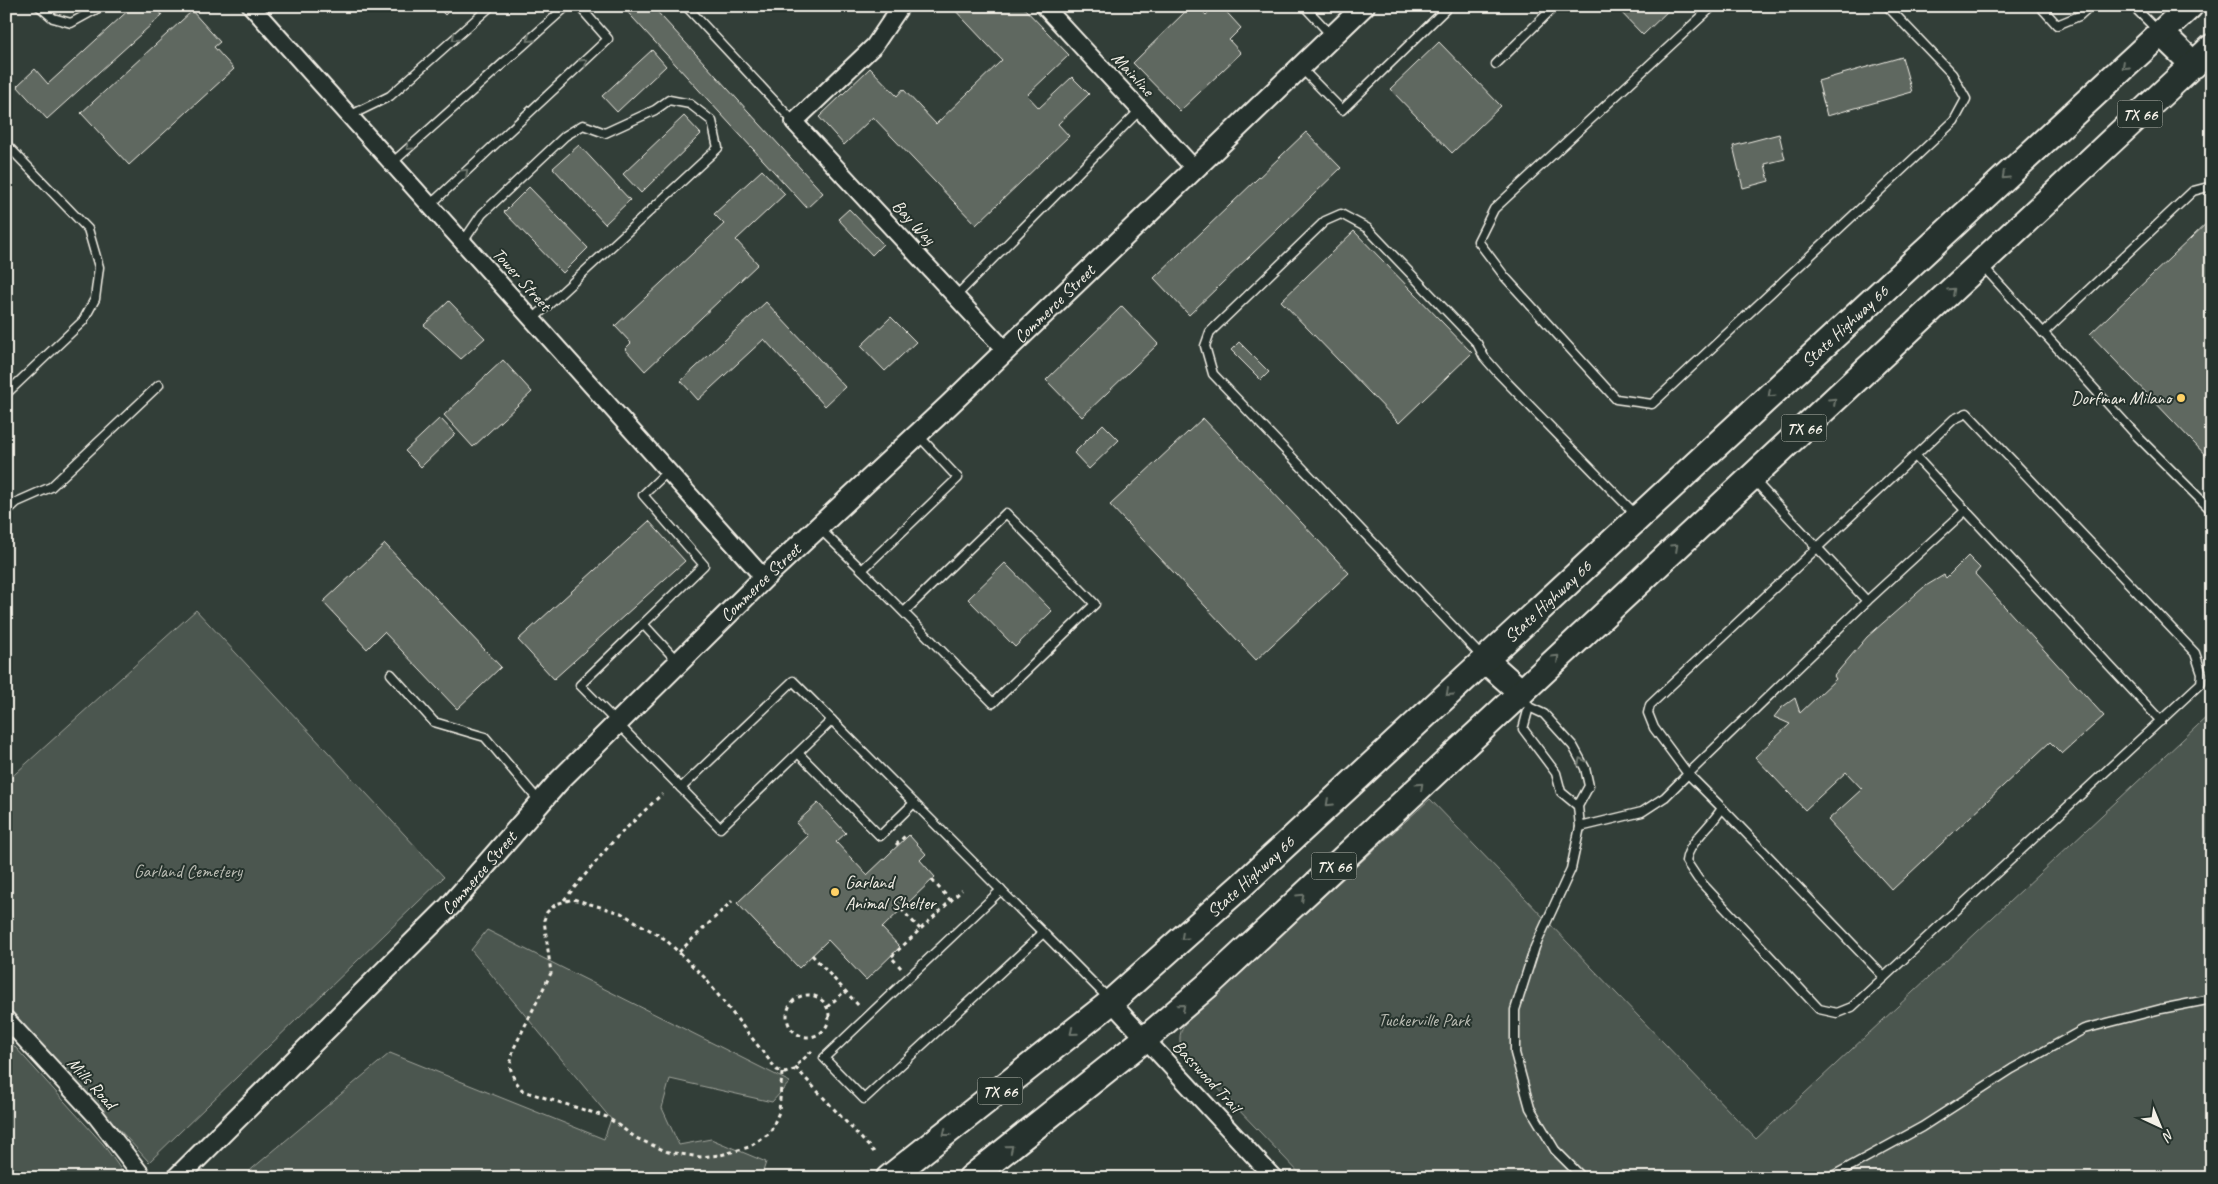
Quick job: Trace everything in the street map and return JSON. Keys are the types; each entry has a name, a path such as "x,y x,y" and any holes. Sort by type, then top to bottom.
{"main road":[{"name":"State Highway 66","path":"889,1178 1111,1002 1241,886 2190,6"},
{"path":"2160,33 2194,64"},
{"name":"TX 66","path":"971,1178 1145,1039 1208,985 1525,699 1751,477 2212,48"},
{"path":"1485,660 1525,699"}],"street":[{"name":"Tower Street","path":"251,6 764,578"},
{"path":"794,122 874,46 901,6"},
{"name":"Mainline","path":"1044,6 1194,168"},
{"name":"Commerce Street","path":"177,1178 450,906 541,803 617,724 764,578 1364,6"},
{"name":"Bay Way","path":"794,122 1005,350"},
{"name":"Basswood Trail","path":"1111,1002 1274,1178"},
{"name":"Mills Road","path":"6,1019 96,1116 144,1178"}],"lane":[{"path":"39,6 53,18 71,22 102,6"},
{"path":"349,116 390,96 491,6"},
{"path":"392,163 566,6"},
{"path":"430,205 608,40 579,6"},
{"path":"686,6 794,122"},
{"path":"1304,6 1332,36"},
{"path":"1300,66 1342,110 1449,6"},
{"path":"1496,64 1555,6"},
{"path":"1713,6 1494,209 1478,241 1505,277 1616,398 1652,404 1954,121 1966,98 1952,74 1887,6"},
{"path":"2040,6 2057,25 2079,16 2090,6"},
{"path":"2133,6 2160,33"},
{"path":"463,242 489,208 565,136 583,125 605,133 656,110 669,100 690,104 712,121 718,148 532,320"},
{"path":"956,296 1140,110"},
{"path":"6,144 88,229 99,267 95,299 83,321 6,394"},
{"path":"2043,333 2193,191 2212,186"},
{"path":"1485,660 1213,374 1205,346 1210,332 1325,221 1341,214 1367,228 1477,344 1484,357 1498,373 1638,518"},
{"path":"1981,264 2138,437 2212,511"},
{"path":"6,512 17,502 51,487 159,385"},
{"path":"1722,808 1714,822 1688,850 1686,861 1698,879 1820,1009 1837,1013 1852,1007 2201,683 2202,674 2195,653 1967,413 1954,419 1650,705 1648,713 1654,728 1688,774 1722,808 1884,977"},
{"path":"862,570 958,478 917,434"},
{"path":"1915,456 2161,721"},
{"path":"668,471 643,495 704,565 580,685 720,828 832,720"},
{"path":"1751,477 1867,601"},
{"path":"1580,827 1642,812 1665,797 1867,601 1966,510"},
{"path":"818,527 993,703 1095,604 1006,513 904,612"},
{"path":"643,624 679,663"},
{"path":"391,674 434,722 485,737 541,803"},
{"path":"681,788 793,681 1111,1002"},
{"path":"1525,699 1523,729 1556,773 1561,792 1578,806"},
{"path":"1525,699 1544,714 1573,746 1585,768 1589,786 1578,806 1580,827 1571,869 1535,947 1515,1010 1515,1052 1530,1108 1556,1150 1583,1178"},
{"path":"798,753 880,836 914,803"},
{"path":"1001,890 824,1058 864,1099 1043,934"},
{"path":"1829,1178 1922,1126 2012,1069 2084,1029 2161,1008 2212,998"}],"path":[{"path":"564,900 615,839 662,794"},
{"path":"896,845 905,836"},
{"path":"932,880 951,900"},
{"path":"898,950 962,890"},
{"path":"572,899 621,913 657,933 679,952 704,977 738,1022 782,1073 779,1112 770,1133 748,1147 721,1155 700,1157 668,1152 636,1138 607,1117 523,1091 514,1079 510,1067 513,1050 551,973 544,920 547,912 556,904 572,899"},
{"path":"679,952 732,901"},
{"path":"901,909 920,929"},
{"path":"812,955 859,1006"},
{"path":"827,1007 845,991"},
{"path":"805,996 818,998 827,1007 829,1014 826,1028 815,1036 801,1036 790,1027 787,1014 793,1002 798,998 805,996"},
{"path":"782,1073 797,1069"}],"green space":[{"name":"Garland Cemetery","path":"196,610 444,877 149,1162 6,1006 6,782"},
{"name":"Tuckerville Park","path":"2212,712 2212,1178 1304,1178 1186,1055 1181,1047 1180,1035 1185,1023 1430,799 1756,1139"},
{"path":"487,930 790,1082 772,1102 670,1079 662,1108 679,1145 711,1139 766,1162 761,1178 241,1178 390,1053 604,1139 611,1119 471,950"},
{"path":"6,1037 103,1144 127,1178 6,1178"}],"building":[{"path":"133,6 155,6 162,15 47,119 17,86 35,69 48,84"},
{"path":"436,6 454,6 445,15"},
{"path":"622,6 652,6 823,193 807,208"},
{"path":"951,6 1022,6 1069,55 1027,95 1039,108 1072,77 1089,94 1058,124 1069,136 976,225 873,117 844,145 819,117 870,68 897,96 903,89 936,124 1002,60"},
{"path":"1191,6 1197,6 1206,15 1215,6 1221,6 1241,28 1229,40 1241,53 1180,111 1133,63"},
{"path":"1615,6 1673,6 1643,35"},
{"path":"192,11 220,42 214,47 234,69 129,165 81,113"},
{"path":"1439,42 1501,106 1452,153 1390,89"},
{"path":"652,50 666,66 617,112 602,96"},
{"path":"1902,57 1912,92 1827,116 1818,81"},
{"path":"684,116 701,134 641,193 623,174"},
{"path":"1306,132 1341,168 1189,315 1154,278"},
{"path":"1779,134 1785,159 1765,164 1769,181 1743,188 1733,146"},
{"path":"579,145 630,200 605,224 553,168"},
{"path":"762,170 785,194 736,240 758,264 645,371 625,349 631,343 615,326 724,224 714,214"},
{"path":"529,187 588,248 563,273 504,212"},
{"path":"849,209 883,244 872,255 838,219"},
{"name":"Dorfman Milano","path":"2212,218 2212,462 2090,334"},
{"path":"1354,231 1472,353 1399,423 1281,301"},
{"path":"449,301 485,338 461,359 424,325"},
{"path":"766,302 845,387 825,406 764,339 698,400 681,381"},
{"path":"1122,306 1158,344 1082,417 1046,380"},
{"path":"891,317 916,342 885,371 861,346"},
{"path":"1239,342 1269,372 1261,380 1231,350"},
{"path":"503,360 532,392 473,447 444,415"},
{"path":"440,418 455,434 421,467 405,451"},
{"path":"1203,418 1349,573 1256,660 1110,505"},
{"path":"1103,424 1119,440 1089,469 1074,453"},
{"path":"649,521 685,561 554,679 518,640"},
{"path":"385,544 501,667 457,709 384,632 367,649 323,602"},
{"path":"1968,556 1980,568 1975,574 2104,716 2062,754 2050,742 1892,890 1828,820 1862,789 1846,772 1805,810 1755,757 1790,724 1774,717 1781,708 1795,698 1800,713 1836,679 1834,676 1867,637 1924,587 1944,575 1946,578"},
{"path":"1005,563 1052,611 1015,647 968,599"},
{"name":"Garland Animal Shelter","path":"818,803 846,833 836,842 867,875 909,835 926,854 920,860 935,877 882,928 900,947 866,980 828,940 799,968 737,903 808,836 796,823"}],"place":[{"name":"Dorfman Milano","path":"2181,398"},
{"name":"Garland Animal Shelter","path":"835,892"}]}
